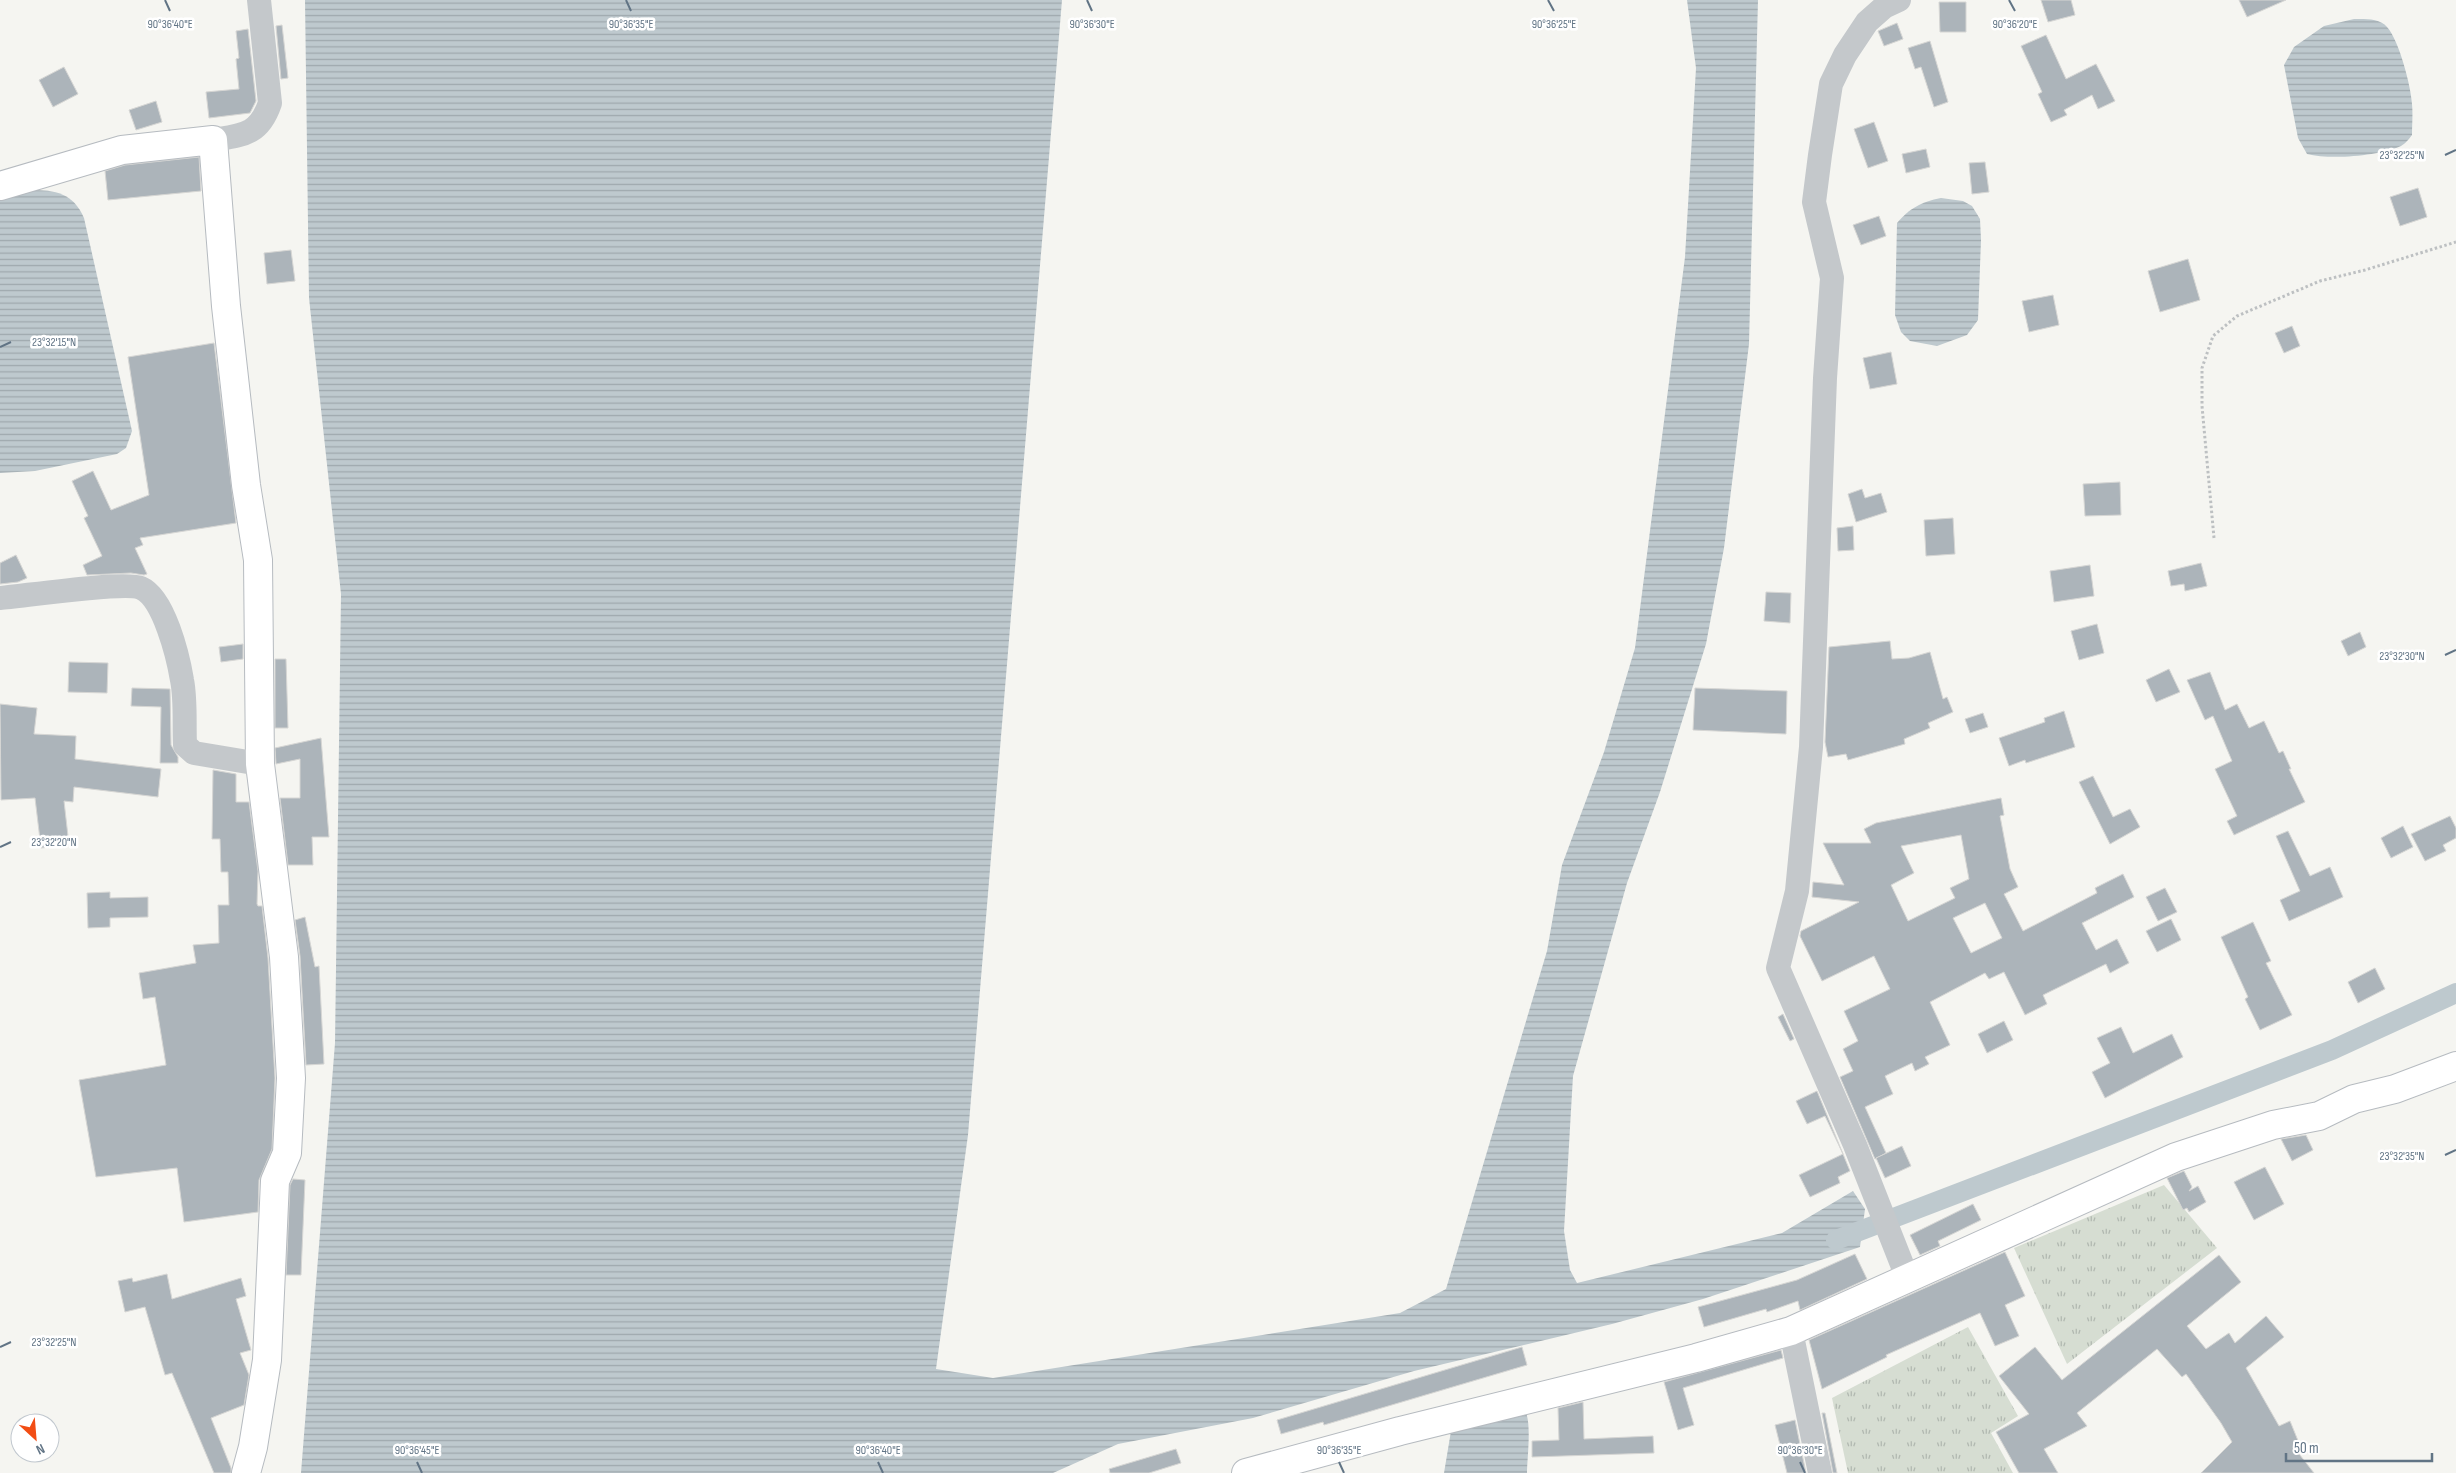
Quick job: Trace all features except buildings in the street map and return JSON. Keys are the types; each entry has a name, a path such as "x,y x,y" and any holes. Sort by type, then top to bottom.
{"street":[{"path":"0,186 122,150 243,136 258,127 266,116 270,103 259,0"},
{"path":"1899,0 1884,7 1866,22 1845,55 1831,84 1814,202 1832,278 1825,378 1811,747 1797,891 1778,968 1855,1145 1903,1268"},
{"path":"213,140 226,306 246,485 258,560 260,764 284,957 291,1078 287,1153 275,1181 267,1360 253,1447 246,1473"},
{"path":"0,598 116,586 140,587 158,603 173,644 182,681 185,745 194,753 260,764"},
{"path":"1246,1473 1400,1432 1696,1358 1791,1331 1903,1268 2176,1157 2273,1125 2320,1116 2354,1100 2395,1089 2456,1066"},
{"path":"1791,1331 1820,1473"}],"path":[{"path":"2214,538 2202,406 2202,368 2213,336 2237,316 2320,281 2365,270 2456,242"}],"green space":[{"path":"2164,1185 2217,1248 2067,1364 2014,1248"},
{"path":"1968,1327 2018,1416 1991,1433 2013,1473 1848,1473 1832,1398"}],"shaded area":[{"path":"305,0 1062,0 968,1135 936,1369 993,1378 1400,1313 1446,1289 1547,951 1562,865 1604,752 1635,648 1685,257 1696,68 1687,0 1758,0 1749,344 1724,548 1706,644 1660,792 1627,883 1573,1076 1564,1231 1570,1270 1577,1283 1782,1233 1853,1191 1865,1209 1860,1247 1703,1299 1612,1324 1414,1371 1253,1418 1118,1444 1053,1473 301,1473 335,1043 341,594 309,298"},
{"path":"2354,19 2372,20 2384,24 2396,42 2404,64 2411,96 2412,135 2401,146 2368,155 2329,157 2307,154 2298,138 2284,65 2294,47 2324,26"},
{"path":"30,190 56,192 69,198 75,203 84,218 132,431 126,448 117,454 35,471 0,473 0,198"},
{"path":"1941,198 1963,201 1972,206 1980,219 1981,240 1978,320 1967,335 1937,346 1910,341 1901,332 1895,315 1897,223 1916,206"},
{"path":"1525,1411 1529,1432 1527,1473 1444,1473 1452,1425"}],"waterway":[{"path":"1836,1240 2332,1050 2456,993"}]}
